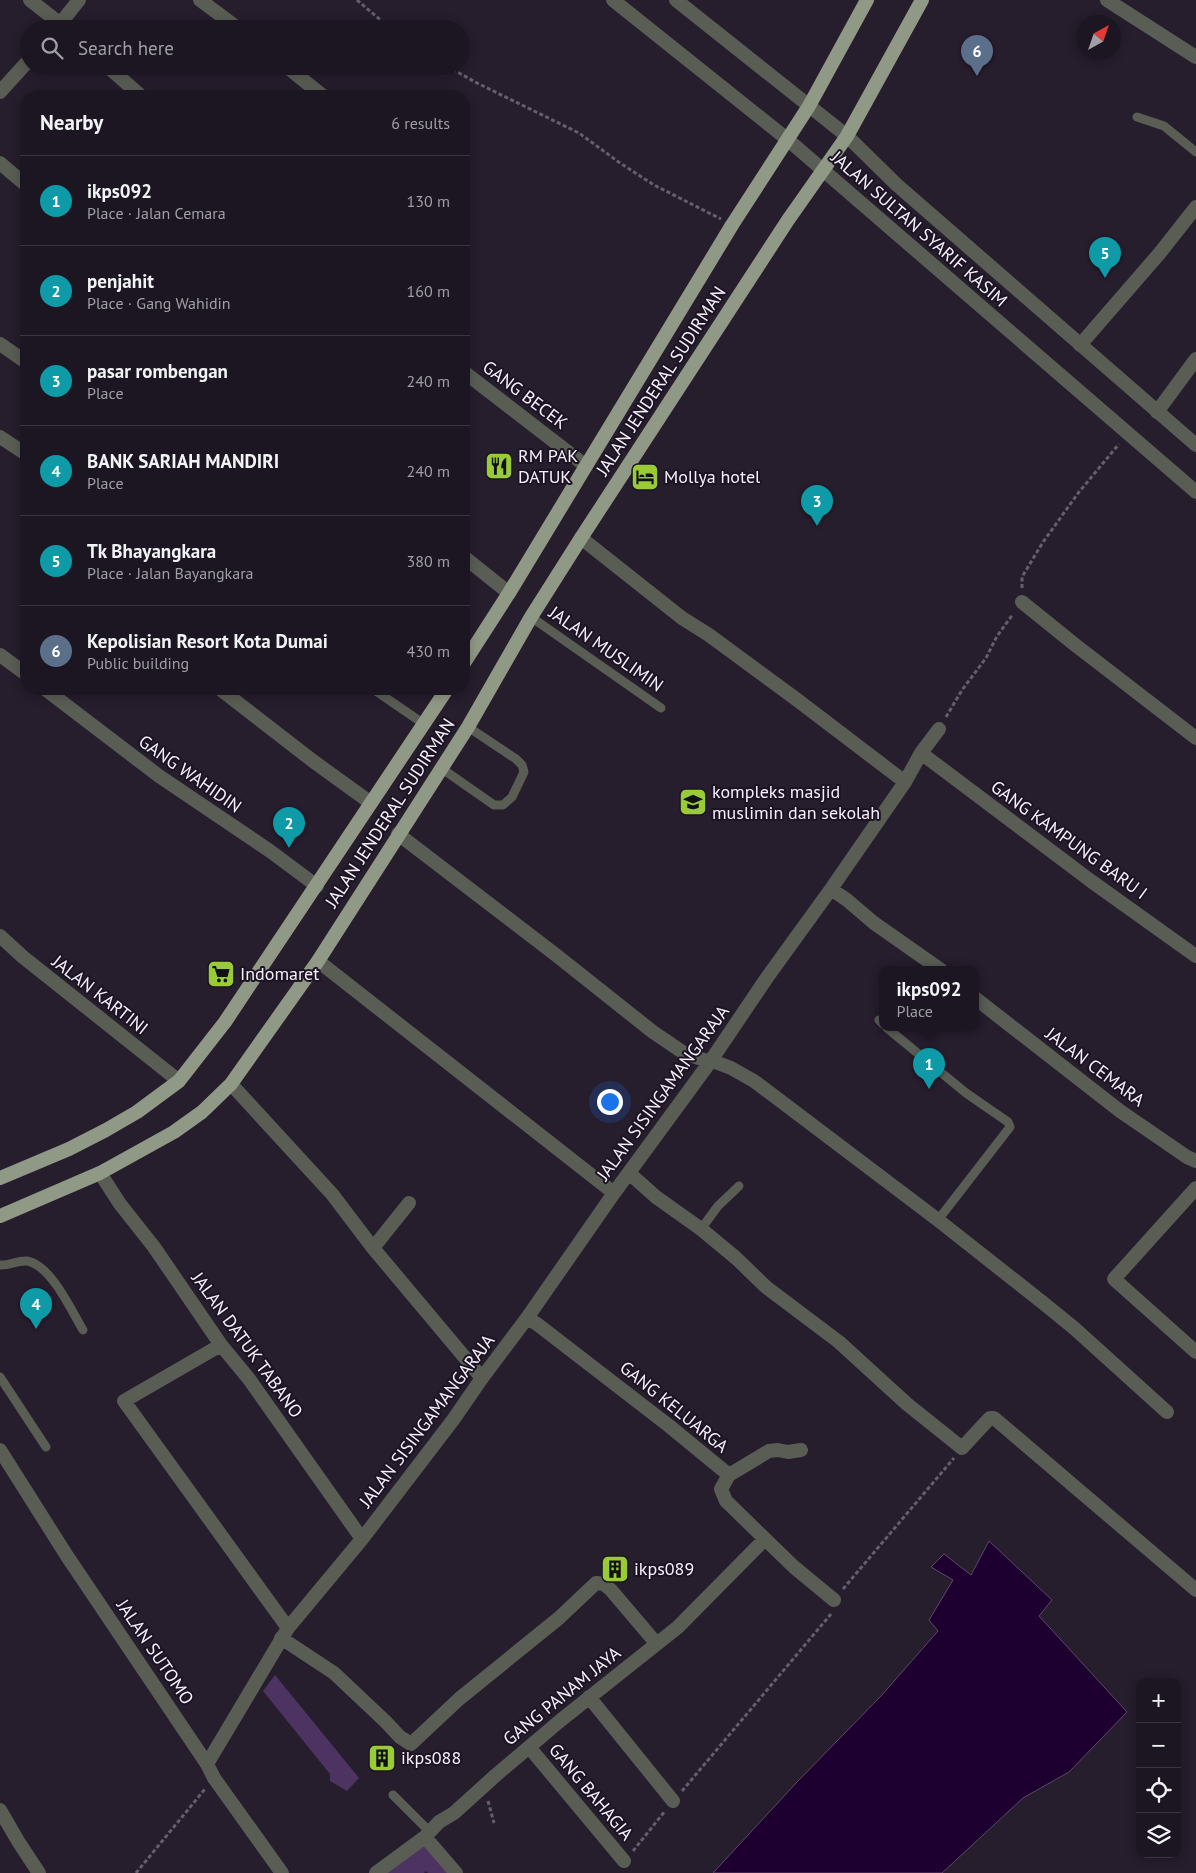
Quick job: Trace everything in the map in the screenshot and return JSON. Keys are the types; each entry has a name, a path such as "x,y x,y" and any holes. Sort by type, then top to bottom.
{"main road":[{"name":"JALAN JENDERAL SUDIRMAN","path":"470,652 509,593 732,225 809,106 867,0"},
{"name":"JALAN JENDERAL SUDIRMAN","path":"0,1216 100,1174 174,1132 202,1112 231,1084 318,961 468,727 531,617 581,538 788,220 847,136 922,0"},
{"name":"JALAN JENDERAL SUDIRMAN","path":"0,1178 106,1130 137,1112 179,1081 226,1022 443,695"}],"street":[{"path":"30,0 53,20"},
{"path":"66,20 79,0"},
{"path":"200,0 227,20"},
{"name":"JALAN SULTAN SYARIF KASIM","path":"613,0 787,139 1196,492"},
{"name":"JALAN SULTAN SYARIF KASIM","path":"676,0 847,136 897,184 1196,446"},
{"path":"1106,0 1196,57"},
{"path":"0,92 20,70"},
{"path":"117,75 134,90"},
{"path":"297,75 315,90"},
{"path":"0,163 20,180"},
{"path":"1080,345 1159,254 1196,207"},
{"path":"0,344 20,358"},
{"path":"1157,412 1196,359"},
{"name":"GANG BECEK","path":"470,377 586,466"},
{"path":"0,437 20,450"},
{"path":"581,538 682,618 709,635 905,782"},
{"path":"470,562 509,593"},
{"path":"1022,602 1196,738"},
{"path":"0,655 20,670"},
{"name":"GANG WAHIDIN","path":"53,695 159,776 270,851 317,886"},
{"path":"228,695 371,803"},
{"name":"JALAN SISINGAMANGARAJA","path":"207,1764 284,1633 362,1539 453,1420 527,1318 710,1062 905,782 921,754 939,729"},
{"name":"GANG KAMPUNG BARU I","path":"921,754 1091,882 1196,956"},
{"path":"398,834 653,1032 684,1053 731,1068 754,1081 938,1220 1074,1328 1167,1412"},
{"path":"831,889 874,923 935,966"},
{"name":"JALAN KARTINI","path":"0,936 23,958 179,1081"},
{"path":"318,961 614,1194"},
{"name":"JALAN CEMARA","path":"979,1001 1120,1111 1187,1157 1196,1161"},
{"path":"231,1084 332,1194 373,1248 482,1378"},
{"path":"629,1173 656,1197 701,1229 736,1258 766,1287 839,1342 907,1404 962,1448 990,1418 994,1418 1196,1590"},
{"name":"JALAN DATUK TABANO","path":"100,1174 120,1204 154,1246 221,1344 249,1379 362,1539"},
{"path":"1196,1188 1114,1279 1196,1352"},
{"path":"373,1248 409,1203"},
{"name":"GANG KELUARGA","path":"527,1318 668,1425 728,1475 722,1489 726,1501 794,1567 834,1600"},
{"path":"221,1344 124,1401 284,1633 334,1673 400,1737 411,1744 459,1699 559,1618 596,1583 604,1584 611,1590 656,1644"},
{"name":"JALAN SUTOMO","path":"0,1450 68,1556 207,1764 214,1778 282,1873"},
{"path":"728,1475 769,1451 788,1452 801,1450"},
{"name":"GANG PANAM JAYA","path":"376,1873 454,1813 589,1697 678,1627 765,1539"},
{"path":"589,1697 673,1801"},
{"name":"GANG BAHAGIA","path":"529,1747 624,1861"},
{"path":"0,1810 39,1873"},
{"path":"427,1834 456,1873"}],"lane":[{"path":"1137,117 1164,126 1196,152"},
{"name":"JALAN MUSLIMIN","path":"531,617 662,708"},
{"path":"383,695 424,724"},
{"path":"441,768 494,805 502,805 512,796 524,772 522,765 468,727"},
{"path":"891,1031 966,1093 1008,1122 1010,1127 938,1220"},
{"path":"701,1229 718,1206 739,1186"},
{"path":"0,1265 25,1260 35,1263 50,1276 83,1330"},
{"path":"0,1377 46,1447"},
{"path":"393,1795 427,1834"}],"path":[{"path":"357,0 380,20"},
{"path":"463,75 578,133 654,185 732,225"},
{"path":"939,729 962,690 986,658 997,636 1022,602 1022,577 1043,542 1079,492 1128,434"},
{"path":"624,1861 832,1612 837,1602 834,1600 962,1448"},
{"path":"136,1873 214,1778"},
{"path":"484,1786 494,1823"}],"shaded area":[{"path":"989,1541 1052,1600 1039,1616 1127,1712 1069,1772 1023,1798 942,1873 713,1873 797,1782 881,1696 938,1631 929,1620 953,1580 931,1567 944,1554 971,1575"},
{"path":"275,1675 359,1778 347,1791 330,1781 330,1774 263,1691"},
{"path":"425,1843 450,1873 428,1873 426,1871 424,1873 386,1873"}],"place":[{"name":"Kepolisian Resort Kota Dumai","path":"977,76"},
{"name":"Tk Bhayangkara","path":"1105,278"},
{"name":"RM PAK DATUK","path":"499,466"},
{"name":"Mollya hotel","path":"645,477"},
{"name":"pasar rombengan","path":"817,526"},
{"name":"kompleks masjid muslimin dan sekolah","path":"693,802"},
{"name":"penjahit","path":"289,848"},
{"name":"Indomaret","path":"221,974"},
{"name":"ikps092","path":"929,1089"},
{"name":"BANK SARIAH MANDIRI","path":"36,1329"},
{"name":"ikps089","path":"615,1569"},
{"name":"ikps088","path":"382,1758"}]}
